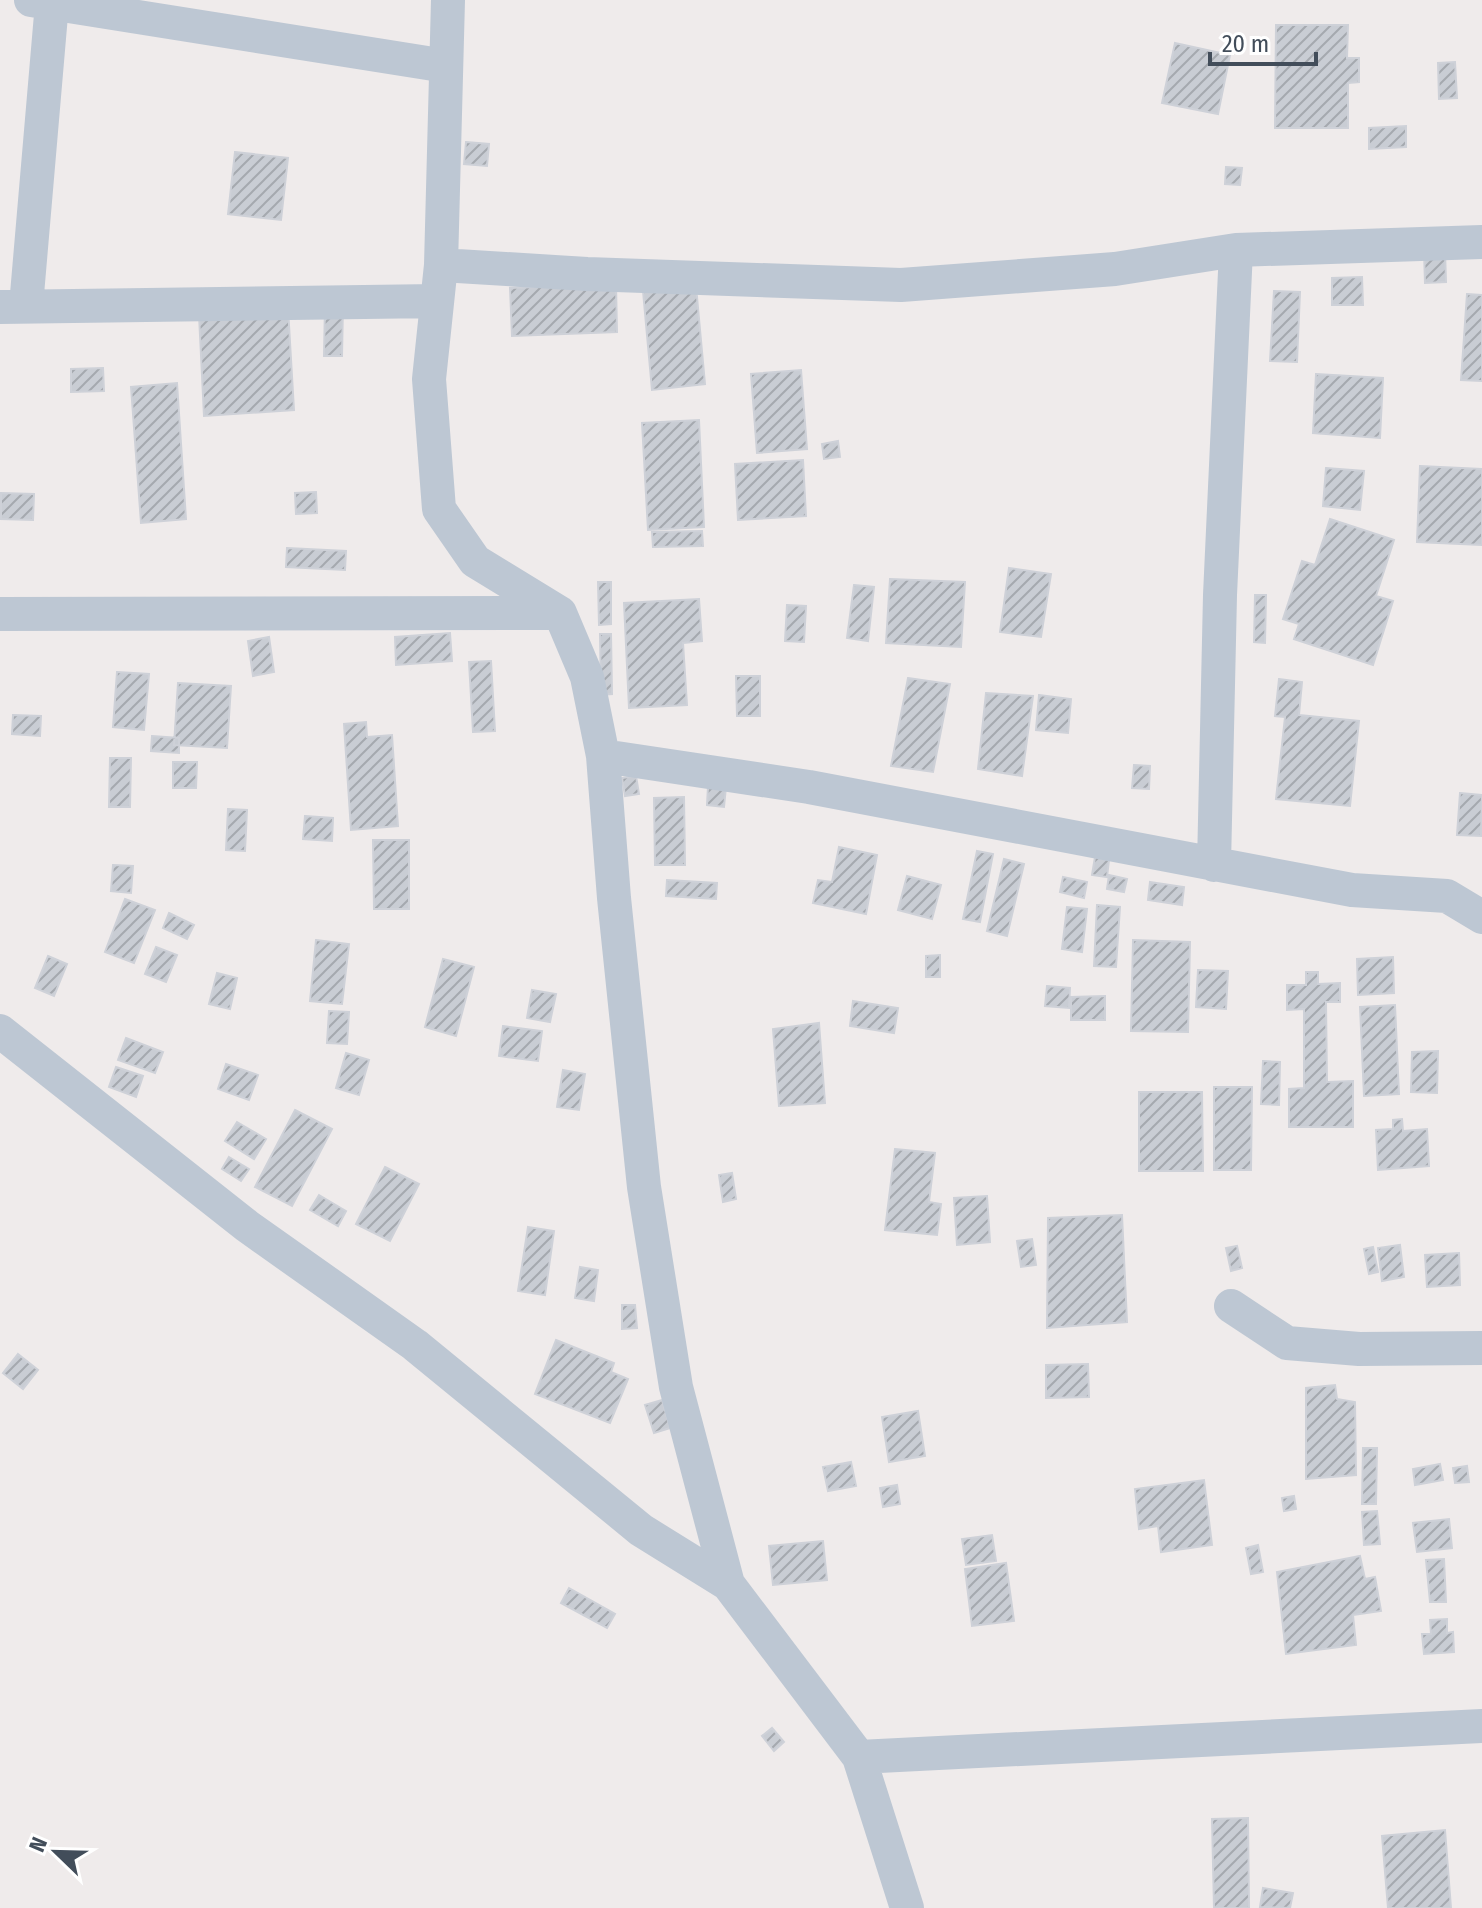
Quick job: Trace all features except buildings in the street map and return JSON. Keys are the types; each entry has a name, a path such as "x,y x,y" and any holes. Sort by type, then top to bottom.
{"street":[{"path":"448,0 441,265 429,379 439,509 475,561 560,613 587,677 603,756 615,913 644,1187 676,1387 728,1584"},
{"path":"437,301 13,306 41,2 446,66"},
{"path":"441,265 587,274 901,285 1115,269 1236,250 1482,242"},
{"path":"1214,865 1220,595 1236,250"},
{"path":"0,614 560,613"},
{"path":"603,756 809,787 1352,890 1447,896 1482,917"},
{"path":"0,1031 247,1226 415,1345 641,1530 728,1584 859,1757 907,1908"},
{"path":"1231,1306 1287,1343 1359,1349 1482,1348"},
{"path":"859,1757 1482,1726"}]}
